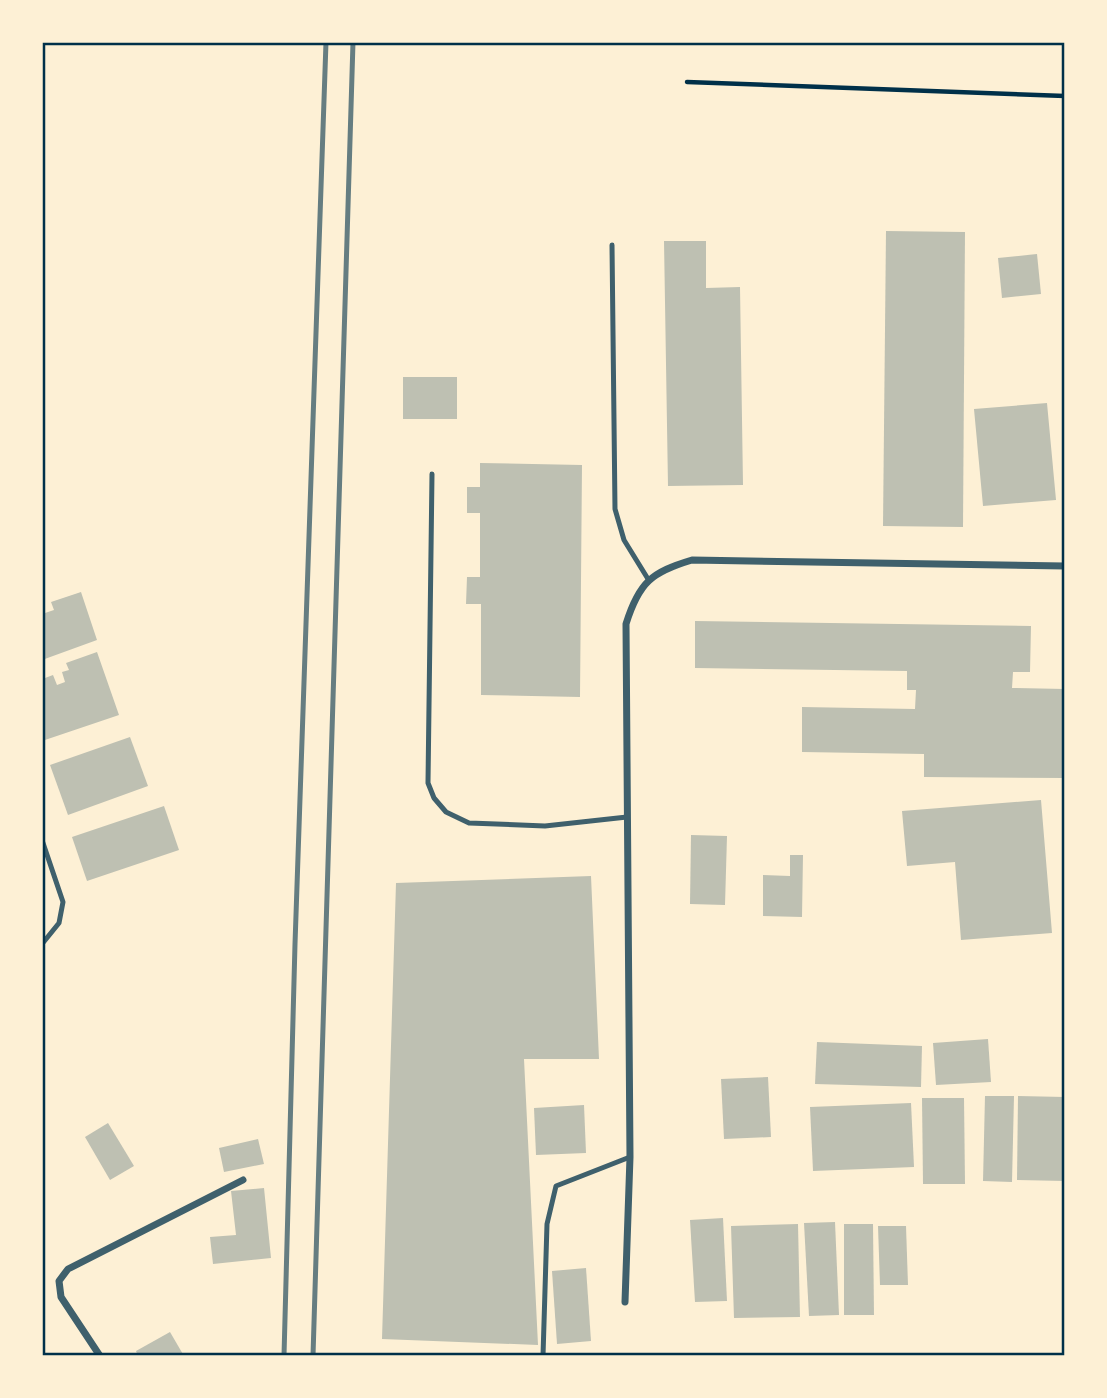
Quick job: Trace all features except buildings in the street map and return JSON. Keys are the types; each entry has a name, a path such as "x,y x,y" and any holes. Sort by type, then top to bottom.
{"street":[{"path":"625,1302 631,1157 626,624 632,602 648,579 670,566 692,559 1065,566"},
{"path":"100,1356 61,1297 59,1281 68,1269 243,1180"}],"lane":[{"path":"612,245 615,509 624,540 648,579"},
{"path":"432,474 428,783 434,798 446,812 469,822 545,825 627,817"},
{"path":"42,840 63,902 59,923 42,944"},
{"path":"543,1356 547,1224 556,1186 631,1157"}],"path":[{"path":"687,82 1065,96"}],"railway":[{"path":"284,1356 295,944 326,42"},
{"path":"313,1356 353,42"}]}
